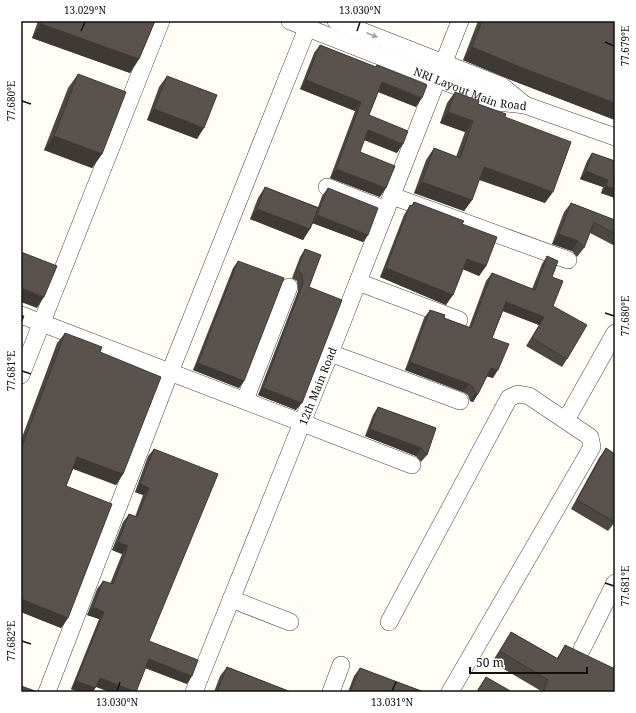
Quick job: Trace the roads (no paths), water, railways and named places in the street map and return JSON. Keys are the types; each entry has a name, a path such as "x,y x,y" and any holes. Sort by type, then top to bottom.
{"street":[{"path":"21,375 161,21"},
{"name":"NRI Layout Main Road","path":"290,21 308,24 440,71"},
{"name":"NRI Layout Main Road","path":"336,21 440,71 497,102 525,105 615,137"},
{"name":"12th Main Road","path":"194,692 230,599 330,353 460,21"},
{"path":"47,692 170,372 308,24"},
{"path":"327,187 389,203 568,260"},
{"path":"358,282 459,320"},
{"path":"244,400 289,287"},
{"path":"21,315 412,465"},
{"path":"566,420 615,333"},
{"path":"330,353 460,401"},
{"path":"389,622 509,398 518,394 529,396 590,437 592,447 450,692"},
{"path":"582,649 615,583"},
{"path":"230,599 290,622"},
{"path":"331,692 341,665"}]}
